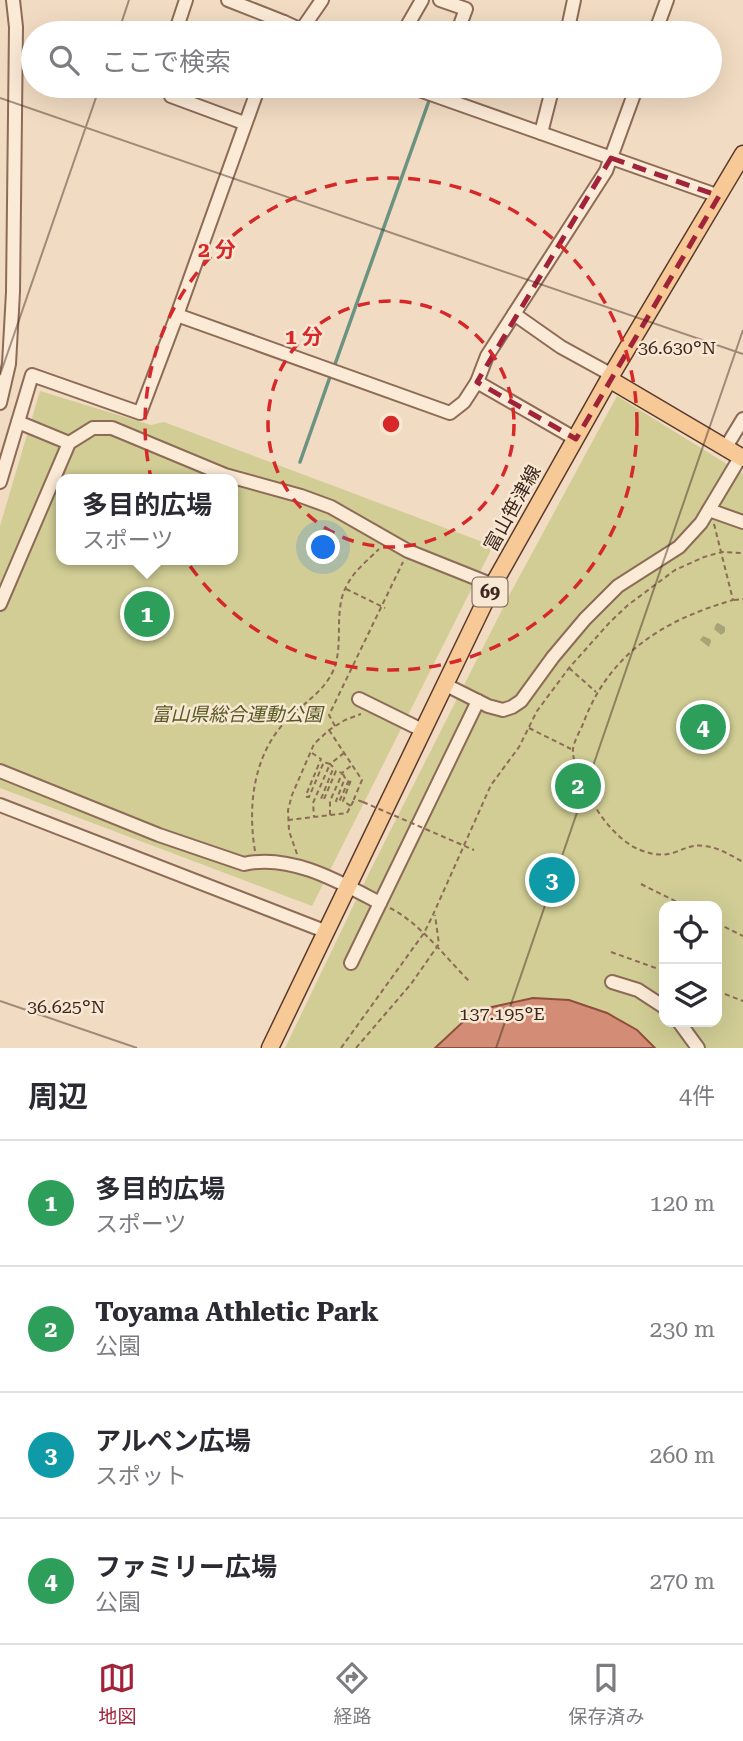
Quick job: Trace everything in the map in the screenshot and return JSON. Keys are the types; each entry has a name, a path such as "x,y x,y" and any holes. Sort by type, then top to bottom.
{"main road":[{"name":"富山笹津線","path":"270,1048 493,585 611,377 743,154"},
{"path":"611,377 742,457"}],"street":[{"path":"0,403 9,364 13,292 16,40 13,0"},
{"path":"179,21 186,0"},
{"path":"228,0 268,21"},
{"path":"310,21 321,0"},
{"path":"410,21 422,0"},
{"path":"440,0 465,6"},
{"path":"570,21 574,0"},
{"path":"659,21 667,0"},
{"path":"176,98 244,123"},
{"path":"0,482 32,375 140,413 254,98"},
{"path":"450,98 719,195"},
{"path":"541,133 550,98"},
{"path":"177,315 450,413 464,402 477,382 487,356 606,171 633,98"},
{"path":"514,314 611,377"},
{"path":"477,382 576,439"},
{"path":"726,447 743,419"},
{"path":"18,422 69,443"},
{"path":"0,604 69,443 93,428 111,428 223,474"},
{"path":"711,515 742,457"},
{"path":"238,479 331,507 408,551 493,585"},
{"path":"446,685 488,706 503,710 512,708 521,701 585,619 618,586 679,547 711,515 716,513 743,522"},
{"path":"359,699 424,731"},
{"path":"351,963 478,701"},
{"path":"0,771 159,835 244,864 274,861 302,868 380,903"},
{"path":"0,805 327,932"},
{"path":"612,982 638,990 659,1004"},
{"path":"683,1027 698,1048"}],"path":[{"path":"711,515 733,600"},
{"path":"257,861 252,832 252,802 263,757 288,719 327,684 338,652 345,589 387,540"},
{"path":"335,726 329,715 408,551"},
{"path":"341,1048 424,933 491,785 519,747 537,711 569,668 628,605 675,570 722,552 743,553"},
{"path":"345,589 383,607"},
{"path":"743,599 691,614 669,624 625,657 597,693 587,711 573,750 579,777 596,809 619,836 634,847 653,855 703,845 721,850 743,862"},
{"path":"569,668 597,693"},
{"path":"302,868 289,831 288,810 314,744 345,720 379,709"},
{"path":"528,727 573,750"},
{"path":"288,820 347,813 351,806 362,780 329,730"},
{"path":"311,752 321,758 307,797 324,762 333,766 333,769 321,799 324,799 336,771 342,773 345,778 336,801 339,803 351,780 344,802 351,806"},
{"path":"314,817 313,803 330,764 344,752"},
{"path":"331,815 330,801 342,773 352,765"},
{"path":"354,799 474,850"},
{"path":"641,884 675,901"},
{"path":"380,903 402,914 424,933 470,982"},
{"path":"356,1048 411,984 437,948 437,920 434,912"},
{"path":"722,926 743,936"},
{"path":"611,952 659,969"},
{"path":"722,993 743,1001"}],"highlighted area":[{"path":"611,158 719,196 576,439 477,382"}],"green space":[{"name":"富山県総合運動公園","path":"40,391 151,425 164,422 493,546 312,906 0,788 0,526"},
{"path":"617,396 743,474 743,1048 285,1048 371,869 510,594"}],"building":[{"path":"533,998 569,1000 607,1013 637,1030 655,1048 435,1048 466,1019 492,1007"}],"waterway":[{"path":"334,367 430,98"},
{"path":"300,462 331,374"}],"place":[{"name":"多目的広場","path":"147,614"},
{"name":"ファミリー広場","path":"703,727"},
{"name":"Toyama Athletic Park","path":"578,786"},
{"name":"アルペン広場","path":"552,880"}]}
